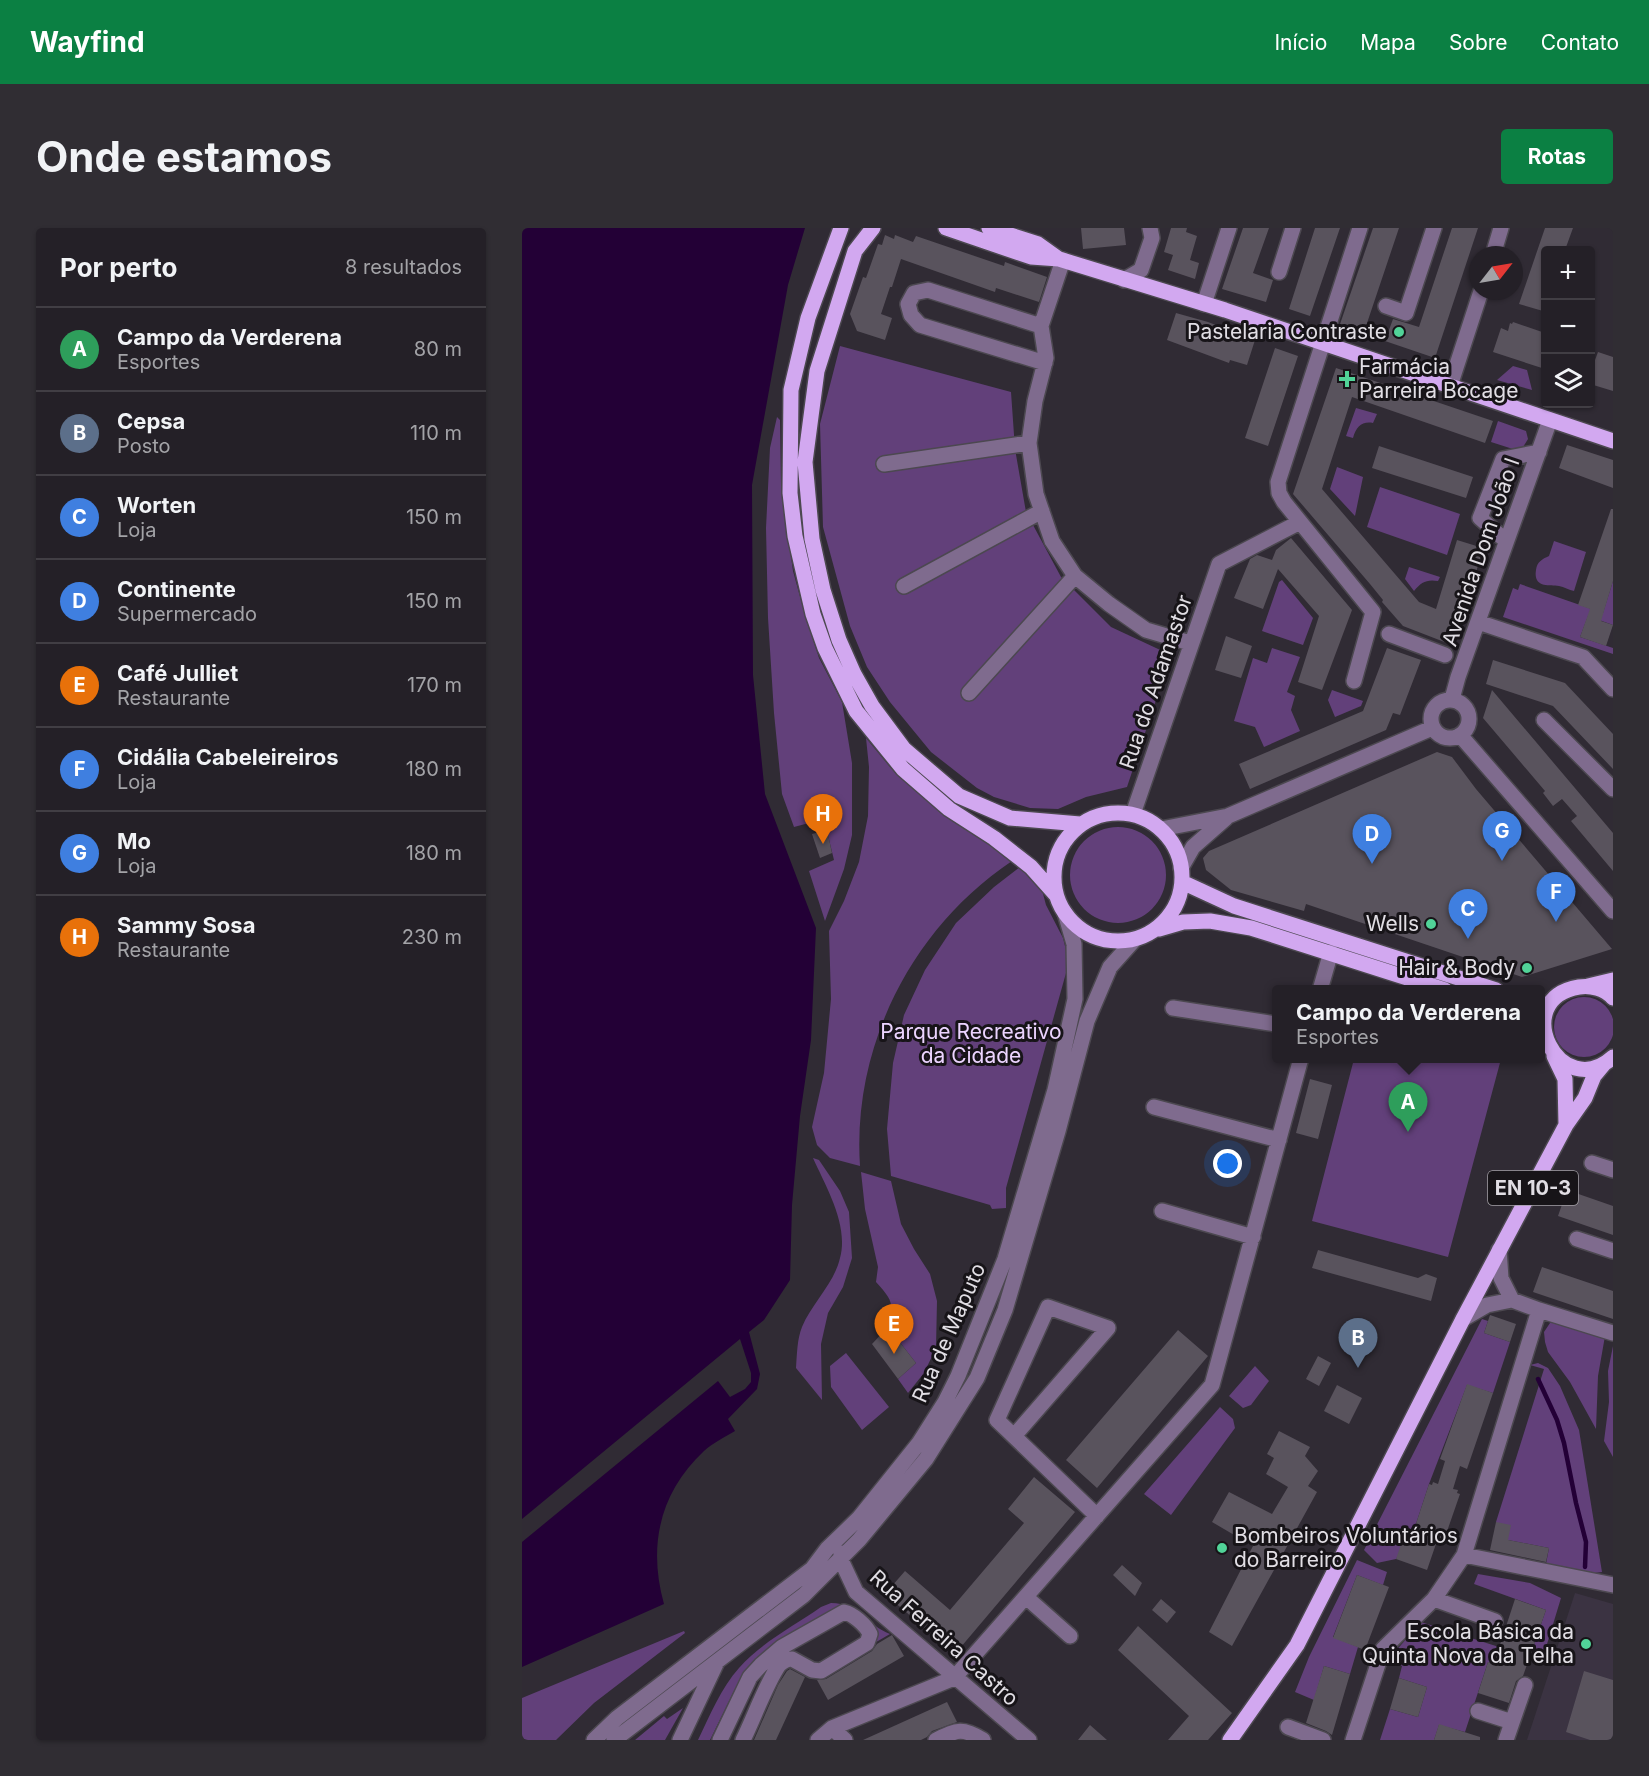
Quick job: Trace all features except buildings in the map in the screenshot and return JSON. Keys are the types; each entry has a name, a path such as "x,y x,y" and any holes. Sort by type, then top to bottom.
{"main road":[{"path":"841,228 808,318 791,390 790,493 797,547 813,614 825,648 856,711 903,769 949,809 994,838 1031,867 1056,895 1065,913 1078,928 1096,937 1116,941 1135,939 1153,930 1183,922 1216,921 1251,928 1430,985"},
{"path":"873,228 855,251 817,371 805,462 812,539 823,590 839,640 872,706 904,749 959,796 1010,818 1080,824"},
{"path":"945,228 1031,257 1061,259 1204,304 1613,441"},
{"path":"995,229 1038,244 1061,259"},
{"path":"1056,895 1054,871 1060,849 1068,835 1080,824 1096,816 1114,812 1133,814 1161,829 1178,854 1181,875 1177,901 1167,918 1153,930"},
{"path":"1181,875 1234,906 1480,985"},
{"path":"1545,1020 1551,1004 1559,995 1570,989 1594,986 1613,980"},
{"path":"1582,986 1596,988 1613,998"},
{"path":"1545,996 1559,995"},
{"path":"1545,1040 1560,1060 1570,1066 1593,1068 1610,1060"},
{"name":"EN 10-3","path":"1545,1040 1562,1069 1565,1079 1566,1125"},
{"name":"EN 10-3","path":"1230,1740 1297,1645 1499,1250 1566,1125 1585,1098 1594,1077 1610,1060"}],"street":[{"path":"1204,304 1229,228"},
{"path":"1279,272 1293,228"},
{"path":"1354,681 1373,612 1300,522 1279,493 1278,482 1360,228"},
{"path":"1386,306 1406,313 1434,228"},
{"path":"1496,246 1502,228"},
{"path":"1124,280 1141,270 1151,233"},
{"path":"1061,259 1041,326 1046,358 1035,401 1029,443 1036,494 1052,541 1075,576 1146,630 1190,643"},
{"path":"1041,326 928,290 914,293 908,304 910,315 920,325 1045,363"},
{"path":"1450,386 1478,300"},
{"name":"Avenida Dom João I","path":"1452,699 1550,420"},
{"path":"884,464 1029,443"},
{"path":"1506,541 1480,518 1503,459 1539,452"},
{"path":"904,586 1042,511"},
{"name":"Rua do Adamastor","path":"1133,814 1219,564 1300,522"},
{"path":"969,693 1075,576"},
{"path":"1478,622 1583,657 1613,689"},
{"path":"1389,634 1445,655"},
{"path":"1446,699 1452,699 1461,702 1469,714 1467,728 1460,735 1451,738 1444,737 1432,728 1430,717 1437,704 1446,699"},
{"path":"1544,720 1613,789"},
{"path":"1161,829 1228,816 1432,728"},
{"path":"1460,735 1613,911"},
{"path":"1181,875 1193,847 1228,816"},
{"name":"Rua de Maputo","path":"594,1740 617,1718 812,1569 827,1549 859,1518 919,1443 945,1402 958,1376 1005,1259 1055,1090 1075,999 1074,944 1065,913"},
{"name":"Rua de Maputo","path":"614,1740 804,1594 841,1560 926,1459 976,1378 1005,1310 1058,1131 1087,1021 1110,967 1135,939"},
{"path":"1321,985 1331,952"},
{"path":"1173,1008 1272,1023"},
{"path":"818,1740 832,1728 954,1678 1212,1385 1300,1063"},
{"path":"1154,1107 1279,1140"},
{"path":"1592,1163 1613,1170"},
{"path":"1161,1211 1252,1237"},
{"path":"1577,1239 1613,1251"},
{"path":"1499,1250 1501,1278 1512,1300"},
{"path":"1463,1318 1487,1305 1512,1300 1613,1333"},
{"path":"1014,1436 1108,1328 1048,1307 998,1420 1014,1436 1097,1516"},
{"path":"1353,1740 1383,1648 1434,1599 1464,1555 1539,1310"},
{"path":"841,1560 841,1544 859,1518"},
{"path":"1464,1555 1613,1585"},
{"name":"Rua Ferreira Castro","path":"841,1560 856,1592 1029,1740"},
{"path":"1026,1597 1070,1636"},
{"path":"1434,1599 1495,1621"},
{"path":"720,1740 750,1677 773,1654 844,1612 868,1629 870,1634 867,1643 821,1671 812,1670 792,1659 779,1665 743,1740"},
{"path":"680,1740 717,1661"},
{"path":"1506,1740 1525,1685"},
{"path":"1478,1711 1512,1722"},
{"path":"1288,1727 1323,1740"},
{"path":"832,1728 845,1740"},
{"path":"936,1740 960,1730 966,1730 983,1740"}],"shaded area":[{"path":"522,228 805,228 788,285 752,485 753,675 765,794 816,928 811,1040 800,1116 792,1205 790,1280 764,1320 749,1332 760,1374 757,1389 728,1419 735,1431 704,1451 689,1467 667,1503 661,1522 657,1562 664,1604 522,1667 522,1542 718,1381 730,1397 745,1389 751,1382 751,1373 740,1339 522,1519"},
{"name":"Escola Básica da Quinta Nova da Telha","path":"1575,1593 1613,1604 1613,1740 1527,1740"}],"green space":[{"path":"840,346 1011,392 1015,449 1026,512 1061,577 1111,627 1171,655 1127,787 1086,797 1058,809 1030,808 994,797 977,788 931,752 890,702 867,667 850,626 823,527 820,424"},
{"path":"1513,366 1527,370 1532,390 1497,380"},
{"path":"1356,408 1377,414 1373,423 1360,426 1353,438 1346,436"},
{"path":"777,417 780,420 781,484 793,571 819,658 842,702 852,763 852,835 844,869 825,921 809,871 834,860 824,819 794,827 782,794 774,713 768,618 766,528 770,448"},
{"path":"1498,421 1526,431 1528,439 1523,447 1516,450 1491,442"},
{"path":"1337,467 1363,477 1355,516 1330,489"},
{"path":"1380,487 1460,514 1447,555 1367,527"},
{"path":"1554,541 1586,552 1574,591 1539,583 1537,580 1537,565 1549,556"},
{"path":"1409,567 1440,577 1438,581 1424,582 1414,591 1405,579"},
{"path":"1282,580 1313,618 1303,645 1262,631 1279,582"},
{"path":"1613,581 1613,625 1588,616 1580,637 1613,648 1613,654 1503,617 1513,588 1518,590 1520,584 1603,613"},
{"path":"1272,648 1300,657 1287,692 1295,696 1291,710 1300,731 1264,747 1255,727 1234,721 1253,658 1267,663"},
{"path":"1332,690 1363,701 1361,706 1335,717 1328,700"},
{"name":"Parque Recreativo da Cidade","path":"866,738 890,767 918,793 1012,861 976,888 945,920 918,955 896,994 878,1034 866,1077 860,1121 860,1166 830,1158 817,1145 812,1127 824,1073 831,999 829,931 859,862 868,816 869,767"},
{"path":"1118,827 1136,831 1152,841 1162,857 1166,875 1162,893 1152,909 1136,919 1118,923 1100,919 1084,909 1074,893 1070,875 1074,857 1084,841 1100,831"},
{"name":"Parque Recreativo da Cidade","path":"1020,867 1042,890 1046,905 1063,938 1067,954 1066,973 1006,1188 1006,1208 992,1209 990,1205 891,1176 887,1129 893,1063 904,1015 925,970 956,923 994,887"},
{"path":"1584,997 1601,1002 1609,1010 1614,1027 1609,1044 1601,1052 1584,1057 1567,1052 1559,1044 1554,1027 1559,1010 1567,1002"},
{"path":"1353,1063 1500,1063 1448,1257 1312,1221"},
{"path":"813,1158 819,1160 840,1191 849,1212 852,1258 843,1287 828,1313 821,1344 822,1400 796,1368 798,1342 806,1318 833,1276 842,1245 835,1206"},
{"path":"861,1172 891,1181 901,1224 930,1274 937,1301 936,1348 924,1373 908,1393 898,1379 916,1363 888,1327 891,1303 876,1282 878,1267 865,1209"},
{"path":"1482,1319 1488,1321 1484,1333 1510,1342 1493,1393 1467,1385 1413,1533 1396,1559 1377,1563 1364,1550"},
{"path":"1555,1320 1605,1336 1598,1376 1596,1429 1570,1382 1548,1352 1544,1332"},
{"path":"1613,1346 1613,1457 1604,1441 1609,1402 1608,1371"},
{"path":"846,1353 889,1407 862,1430 831,1387 830,1366"},
{"path":"1538,1363 1548,1368 1560,1386 1579,1430 1602,1572 1594,1573 1546,1564 1549,1548 1508,1540 1496,1522 1544,1369 1530,1365"},
{"path":"1255,1366 1269,1381 1251,1405 1243,1408 1229,1396"},
{"path":"1220,1407 1233,1419 1235,1428 1171,1515 1144,1494"},
{"path":"1357,1560 1387,1572 1383,1585 1357,1575 1333,1637 1358,1647 1350,1674 1324,1666 1314,1700 1295,1692 1309,1657"},
{"path":"1478,1574 1530,1583 1561,1598 1544,1654 1532,1650 1546,1610 1474,1584"},
{"path":"831,1603 849,1607 890,1634 871,1645 844,1608 739,1689 735,1689 710,1740 698,1740 716,1702 739,1668 778,1635"},
{"path":"1421,1622 1499,1647 1494,1663 1488,1662 1465,1732 1439,1725 1434,1740 1380,1740 1390,1709 1418,1717 1427,1687 1399,1678 1402,1666 1387,1661"},
{"path":"684,1631 685,1633 594,1703 556,1740 522,1740 522,1698"},
{"path":"683,1708 665,1740 635,1740 664,1716 667,1719"}],"waterway":[{"path":"1538,1379 1557,1420 1564,1443 1586,1542 1585,1567"}],"place":[{"name":"Pastelaria Contraste","path":"1399,332"},
{"name":"Farmácia Parreira Bocage","path":"1347,379"},
{"name":"Sammy Sosa","path":"823,844"},
{"name":"Mo","path":"1502,861"},
{"name":"Continente","path":"1372,864"},
{"name":"Cidália Cabeleireiros","path":"1556,922"},
{"name":"Wells","path":"1431,924"},
{"name":"Worten","path":"1468,939"},
{"name":"Hair & Body","path":"1527,968"},
{"name":"Campo da Verderena","path":"1408,1132"},
{"name":"Café Julliet","path":"894,1354"},
{"name":"Cepsa","path":"1358,1368"},
{"name":"Bombeiros Voluntários do Barreiro","path":"1222,1548"},
{"name":"Escola Básica da Quinta Nova da Telha","path":"1586,1644"}]}
